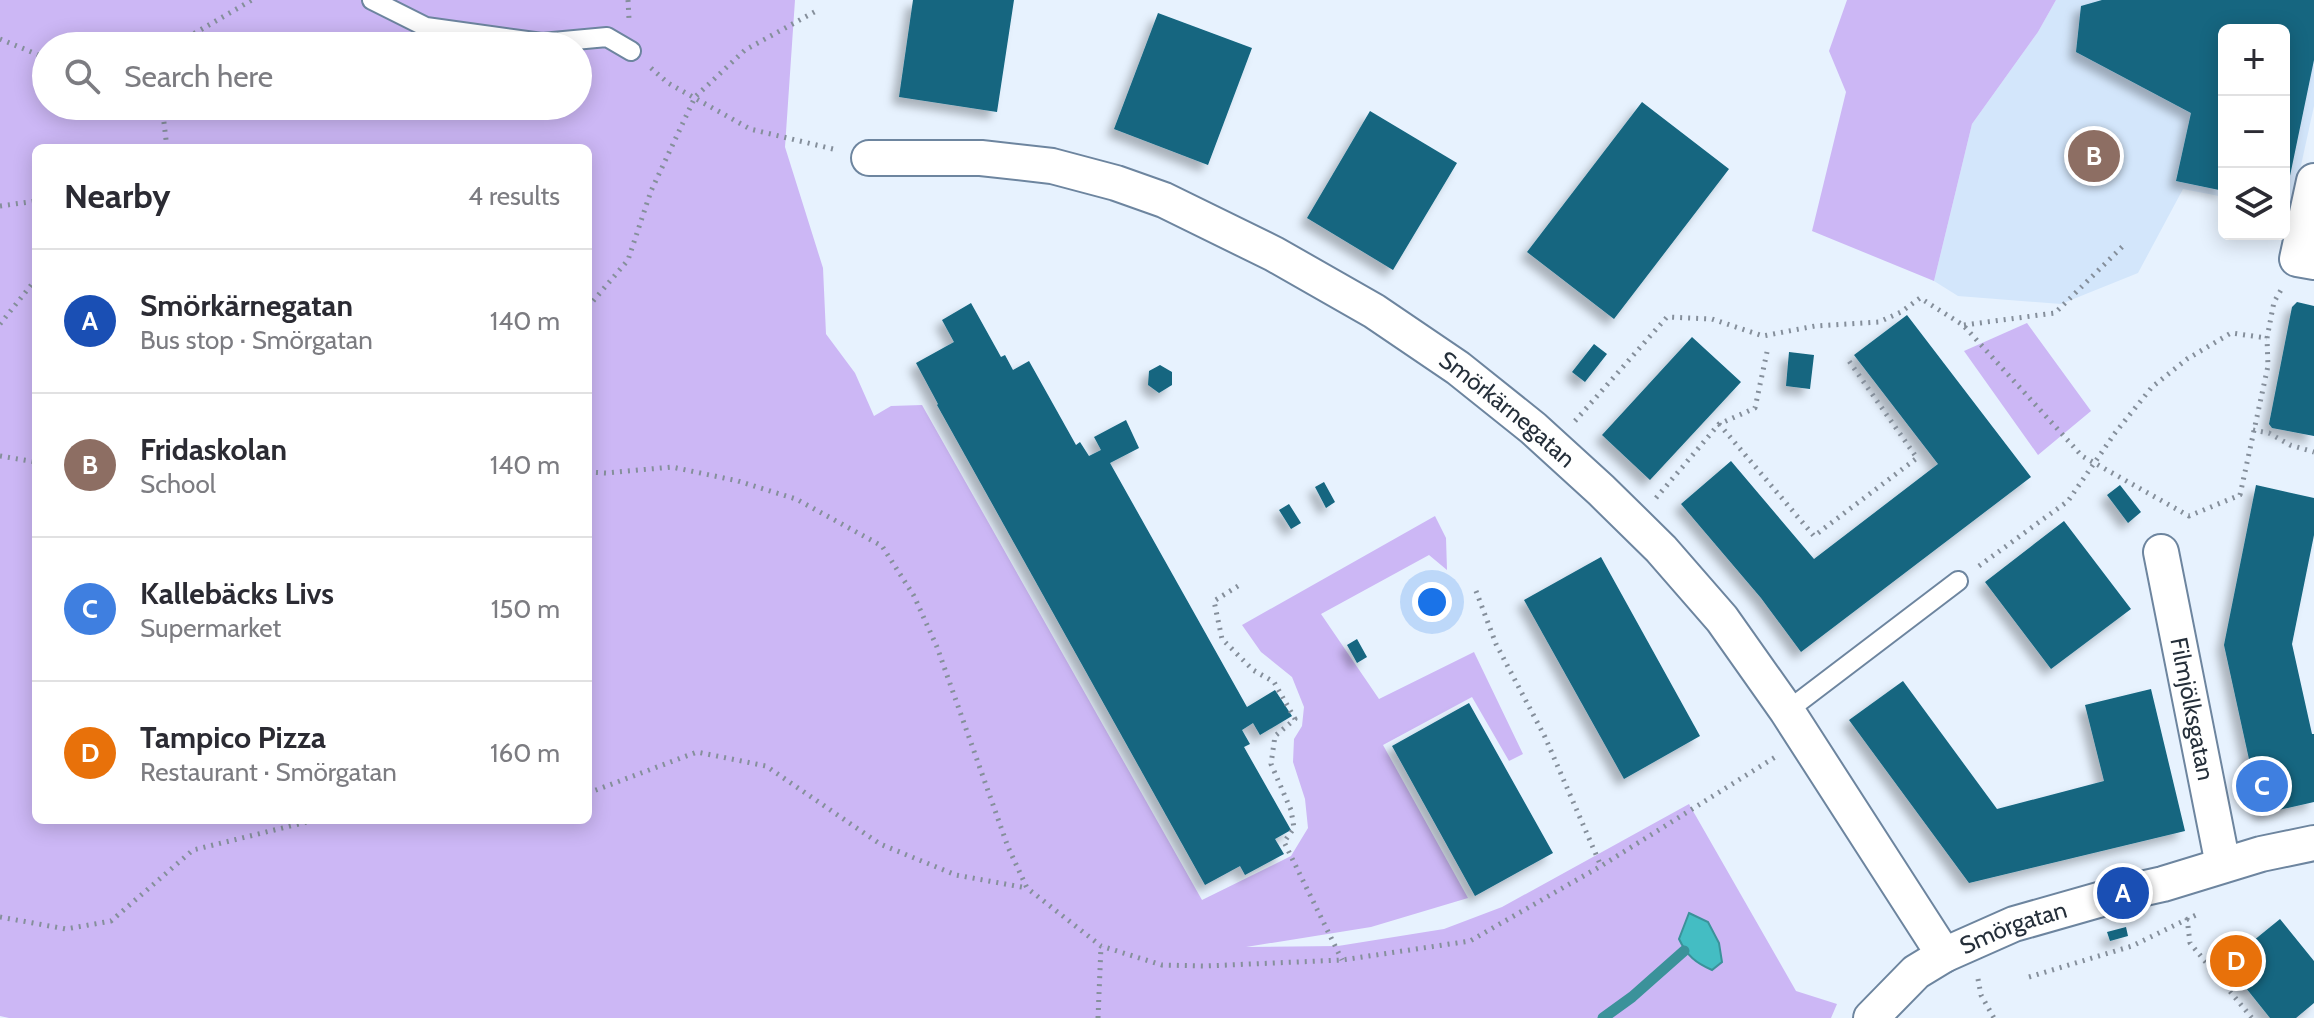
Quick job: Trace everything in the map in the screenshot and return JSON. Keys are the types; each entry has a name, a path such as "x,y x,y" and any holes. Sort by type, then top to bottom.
{"street":[{"name":"Smörkärnegatan","path":"869,158 981,158 1052,166 1164,200 1274,254 1374,311 1458,368 1553,446 1634,523 1722,619 1796,725 1944,955"},
{"path":"2306,261 2314,181"},
{"name":"Filmjölksgatan","path":"2161,552 2223,865"},
{"name":"Smörgatan","path":"1871,1018 1916,972 1944,955 2014,924 2223,865 2314,843"}],"lane":[{"path":"372,0 426,27 462,32"},
{"path":"592,38 607,37 631,51"},
{"path":"1796,725 1958,581"}],"path":[{"path":"197,32 252,0"},
{"path":"628,0 631,51 668,83 750,129 869,158"},
{"path":"592,302 628,260 651,191 695,97 745,50 818,10"},
{"path":"0,39 32,52"},
{"path":"164,120 167,144"},
{"path":"0,206 32,202"},
{"path":"1963,325 2055,313 2123,246"},
{"path":"0,324 32,284"},
{"path":"1553,446 1667,317 1712,319 1763,336 1815,326 1879,322 1901,312 1920,298 1963,325 2082,456 2189,516 2240,495 2268,366 2267,338 2274,302"},
{"path":"1958,581 2068,501 2115,433 2152,387 2187,359 2231,333 2267,338"},
{"path":"1634,523 1719,424 1755,408 1767,352"},
{"path":"1719,424 1814,536 1917,458 1849,361"},
{"path":"2253,430 2269,433 2290,445 2314,452"},
{"path":"0,456 32,461"},
{"path":"592,472 672,467 738,481 796,499 882,546 914,596 937,647 1008,847 1027,888 1101,946 1162,965 1342,960 1470,941 1601,866 1796,725"},
{"path":"1238,586 1214,601 1222,639 1253,670 1274,682 1295,719 1275,736 1271,764 1291,810 1294,828 1284,842 1342,960"},
{"path":"1476,591 1496,644 1545,737 1601,866"},
{"path":"592,791 697,752 766,766 880,844 956,875 1027,888"},
{"path":"0,917 66,929 111,921 193,850 299,824"},
{"path":"2029,977 2132,946 2210,909"},
{"path":"2187,918 2190,943 2252,1018"},
{"path":"1098,1018 1101,946"}],"shaded area":[{"path":"0,0 795,0 785,147 823,268 826,334 855,373 874,416 891,406 922,405 1202,900 1291,856 1308,828 1305,799 1293,762 1294,739 1302,726 1304,707 1292,677 1261,652 1242,625 1435,516 1446,538 1447,570 1429,555 1321,614 1379,699 1474,652 1523,754 1509,761 1472,697 1383,745 1468,898 1371,927 1246,947 1338,946 1444,929 1502,907 1689,804 1796,991 1837,1004 1831,1018 0,1016"},
{"path":"1847,0 2056,0 2038,32 1972,124 1934,281 1812,231 1846,92 1829,51"},
{"path":"2056,0 2314,0 2314,106 2291,211 2290,24 2218,24 2218,196 2183,189 2138,273 2061,304 1958,296 1934,281 1972,124 2038,32"},
{"path":"2027,323 2091,411 2038,455 1964,351"}],"water":[{"path":"1689,913 1708,922 1719,943 1722,962 1712,970 1692,958 1679,939"}],"building":[{"path":"913,0 1014,0 997,112 899,97"},
{"path":"2102,0 2314,0 2314,60 2290,176 2290,24 2218,24 2218,190 2176,181 2191,113 2076,52 2081,6"},
{"path":"1158,13 1252,48 1208,165 1114,129"},
{"path":"1642,102 1729,169 1614,319 1527,252"},
{"path":"1370,111 1457,163 1393,270 1307,218"},
{"path":"2297,302 2314,306 2314,436 2272,428 2269,424 2292,307"},
{"path":"971,303 1001,357 1005,355 1013,370 1029,361 1076,445 1080,442 1089,456 1101,450 1094,437 1126,420 1139,448 1110,463 1247,707 1275,690 1292,716 1260,735 1253,723 1242,730 1250,744 1244,747 1291,830 1275,839 1284,854 1245,875 1240,866 1205,885 916,363 954,342 942,320"},
{"path":"1907,315 2031,477 1801,652 1761,598 1681,504 1731,461 1814,559 1938,464 1854,355"},
{"path":"1692,337 1741,382 1650,480 1602,435"},
{"path":"1594,344 1607,354 1585,382 1572,372"},
{"path":"1789,352 1814,355 1810,389 1786,386"},
{"path":"1160,365 1172,372 1172,385 1159,393 1148,385 1149,371"},
{"path":"1324,482 1335,502 1326,508 1315,487"},
{"path":"2120,485 2141,512 2128,523 2107,495"},
{"path":"2256,485 2314,498 2314,535 2292,644 2314,734 2314,802 2261,814 2224,645"},
{"path":"1289,504 1301,523 1291,529 1279,510"},
{"path":"2064,521 2131,609 2051,669 1985,582"},
{"path":"1601,557 1700,736 1624,779 1524,600"},
{"path":"1357,639 1367,657 1357,663 1347,645"},
{"path":"1903,681 1997,809 2104,781 2085,705 2151,689 2185,831 1969,883 1849,720"},
{"path":"1469,703 1553,853 1475,896 1392,746"},
{"path":"2280,919 2314,961 2314,1003 2296,1018 2270,1018 2226,963"},
{"path":"2126,927 2128,936 2110,941 2107,932"}],"waterway":[{"path":"1603,1018 1684,951"}],"place":[{"name":"Fridaskolan","path":"2094,156"},
{"name":"Kallebäcks Livs","path":"2262,786"},
{"name":"Smörkärnegatan","path":"2123,893"},
{"name":"Tampico Pizza","path":"2236,961"}]}
